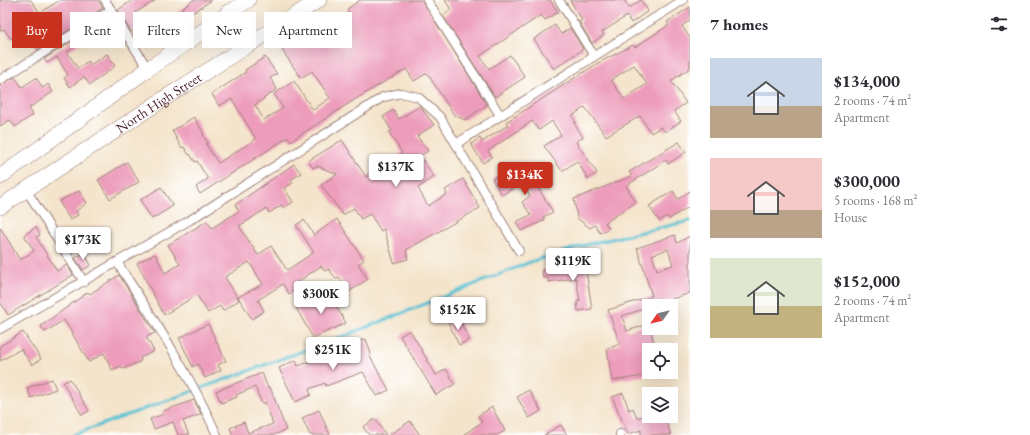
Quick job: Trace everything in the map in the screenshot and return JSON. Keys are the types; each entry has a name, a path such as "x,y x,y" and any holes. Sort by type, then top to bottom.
{"highway":[{"path":"228,12 248,0"},
{"name":"North High Street","path":"256,40 316,0"},
{"path":"0,177 202,31"},
{"name":"North High Street","path":"0,207 27,191 168,96 244,48"}],"street":[{"path":"105,0 148,69"},
{"path":"427,0 500,115"},
{"path":"558,0 594,56"},
{"path":"456,144 594,56 670,3 683,0"},
{"path":"0,80 111,10"},
{"path":"0,329 190,220 382,97 401,93 418,97 440,117 519,251"},
{"path":"27,191 84,282"},
{"path":"118,262 201,398 217,435"}],"building":[{"path":"0,0 31,0 39,12 12,12 11,39 4,29 0,31"},
{"path":"60,0 98,0 103,8 97,12 70,12 70,29 62,34 62,12 42,12"},
{"path":"133,0 156,0 137,12 133,12 133,31 131,32 125,22 125,12 119,12 118,10"},
{"path":"193,0 212,0 194,12 178,12"},
{"path":"360,0 422,0 487,105 465,120 454,115 427,73 414,81 406,69 354,100 291,141 288,137 200,194 196,187 208,179 197,161 195,162 184,147 182,148 172,131 194,117 208,143 206,144 218,163 256,139 232,99 219,106 212,94 246,72 245,70 265,57 277,74 270,78 277,89 255,105 264,120 283,108 274,94 294,81 313,110 330,98 312,71 301,78 282,50 285,48 352,48 352,12 349,12 347,9"},
{"path":"445,0 550,0 558,12 545,20 541,15 480,56 489,69 510,55 525,77 495,97 443,16 451,10"},
{"path":"570,0 624,0 629,8 641,0 648,11 631,23 627,16 602,32 604,35 592,43 579,22 582,20"},
{"path":"690,7 690,20 682,26 690,38 690,68 671,81 686,103 674,111 681,121 665,132 661,127 651,133 640,116 606,136 585,107 572,116 576,122 574,123 583,137 576,142 597,173 588,179 577,161 562,171 544,146 561,135 552,121 539,130 532,121 488,151 492,157 483,163 471,144 480,138 482,142 508,125 506,122 598,63 633,45 635,47 669,25 667,22","holes":["634,65 647,84 624,99 611,80"]},
{"path":"555,25 561,34 570,28 583,49 554,69 534,39"},
{"path":"70,43 70,48 73,48 67,52 78,68 88,61 90,65 107,54 115,66 90,85 84,77 70,87 64,78 68,75 57,57 47,63 44,59"},
{"path":"15,77 22,87 36,78 43,88 48,84 53,92 29,108 33,115 15,127 10,120 0,126 0,85"},
{"path":"420,106 434,125 417,136 428,151 420,156 434,177 418,188 428,206 447,194 445,190 463,179 480,208 406,250 408,259 394,263 384,229 381,231 370,214 361,219 354,208 343,215 321,185 337,174 317,166 313,168 308,161 342,140 366,177 402,153 389,132 392,131 383,117 393,110 399,119"},
{"path":"679,142 686,152 668,164 666,160 626,186 636,202 605,223 609,228 600,233 595,225 590,228 577,218 574,199 632,176 629,172"},
{"path":"127,162 139,182 110,199 98,180"},
{"path":"294,164 301,173 291,180 293,183 284,188 293,202 284,208 282,205 269,213 266,209 239,226 258,255 271,246 287,270 313,253 296,225 304,220 314,235 337,219 364,260 358,264 368,279 349,292 339,277 336,279 329,269 325,271 321,266 296,283 299,287 289,294 283,284 258,300 264,311 252,319 238,297 263,284 249,262 225,277 239,300 223,311 220,306 208,313 197,295 164,315 137,263 155,254 165,273 180,264 168,245 207,221 212,228 239,211 235,205"},
{"path":"523,164 553,212 543,217 545,220 521,231 516,222 531,215 522,202 530,196 522,183 502,195 492,179 501,173 504,177"},
{"path":"161,187 173,206 152,219 140,200"},
{"path":"79,191 87,203 76,211 78,215 70,220 59,201"},
{"path":"673,191 678,199 690,191 690,206 669,219 667,216 659,221 649,206"},
{"path":"0,227 20,260 34,251 24,235 36,227 40,235 36,237 57,271 67,265 73,275 8,315 0,302"},
{"path":"675,235 677,243 690,236 690,293 672,299 643,299 652,296 637,248","holes":["668,249 673,265 657,270 652,255"]},
{"path":"84,253 91,265 83,270 75,258"},
{"path":"585,264 592,309 578,311 577,301 580,301 576,278 548,282 548,278 543,278 542,270"},
{"path":"119,275 155,333 146,337 154,351 140,358 141,361 123,369 121,366 112,370 104,353 89,362 64,320 45,332 41,326 88,292 90,294"},
{"path":"327,291 346,323 313,338 296,308"},
{"path":"642,299 642,309 622,316 627,331 642,326 642,335 652,335 654,343 642,343 642,376 612,381 607,349 620,344 608,310"},
{"path":"458,317 469,340 459,345 448,322"},
{"path":"208,324 226,361 218,365 221,370 205,378 198,364 193,367 179,338"},
{"path":"410,330 436,375 446,369 455,384 436,395 400,336"},
{"path":"23,332 41,359 32,365 21,349 0,361 0,346"},
{"path":"366,339 371,354 369,355 389,390 377,396 363,372 326,386 325,383 309,389 311,395 295,402 279,368 296,360 298,366 352,346 351,344"},
{"path":"262,373 268,388 270,387 286,430 274,435 233,435 230,428 244,422 248,433 273,424 265,402 262,404 255,387 236,395 237,397 221,403 216,391"},
{"path":"52,379 56,389 31,398 27,388"},
{"path":"70,379 89,411 82,415 63,383"},
{"path":"529,390 541,411 529,418 517,397"},
{"path":"623,393 629,410 633,408 637,418 642,416 642,423 667,423 671,435 641,435 641,430 628,434 612,397"},
{"path":"194,400 201,414 183,421 189,435 178,435 173,422 154,429 150,419 164,414 163,411"},
{"path":"492,407 505,431 497,435 463,435 482,422 478,416"},
{"path":"319,410 330,435 310,435 302,418"},
{"path":"375,419 386,435 369,435 363,427"},
{"path":"410,421 420,435 389,435"},
{"path":"561,425 567,435 544,435"}],"waterway":[{"path":"73,435 347,335 533,261 589,244 690,221"}]}
